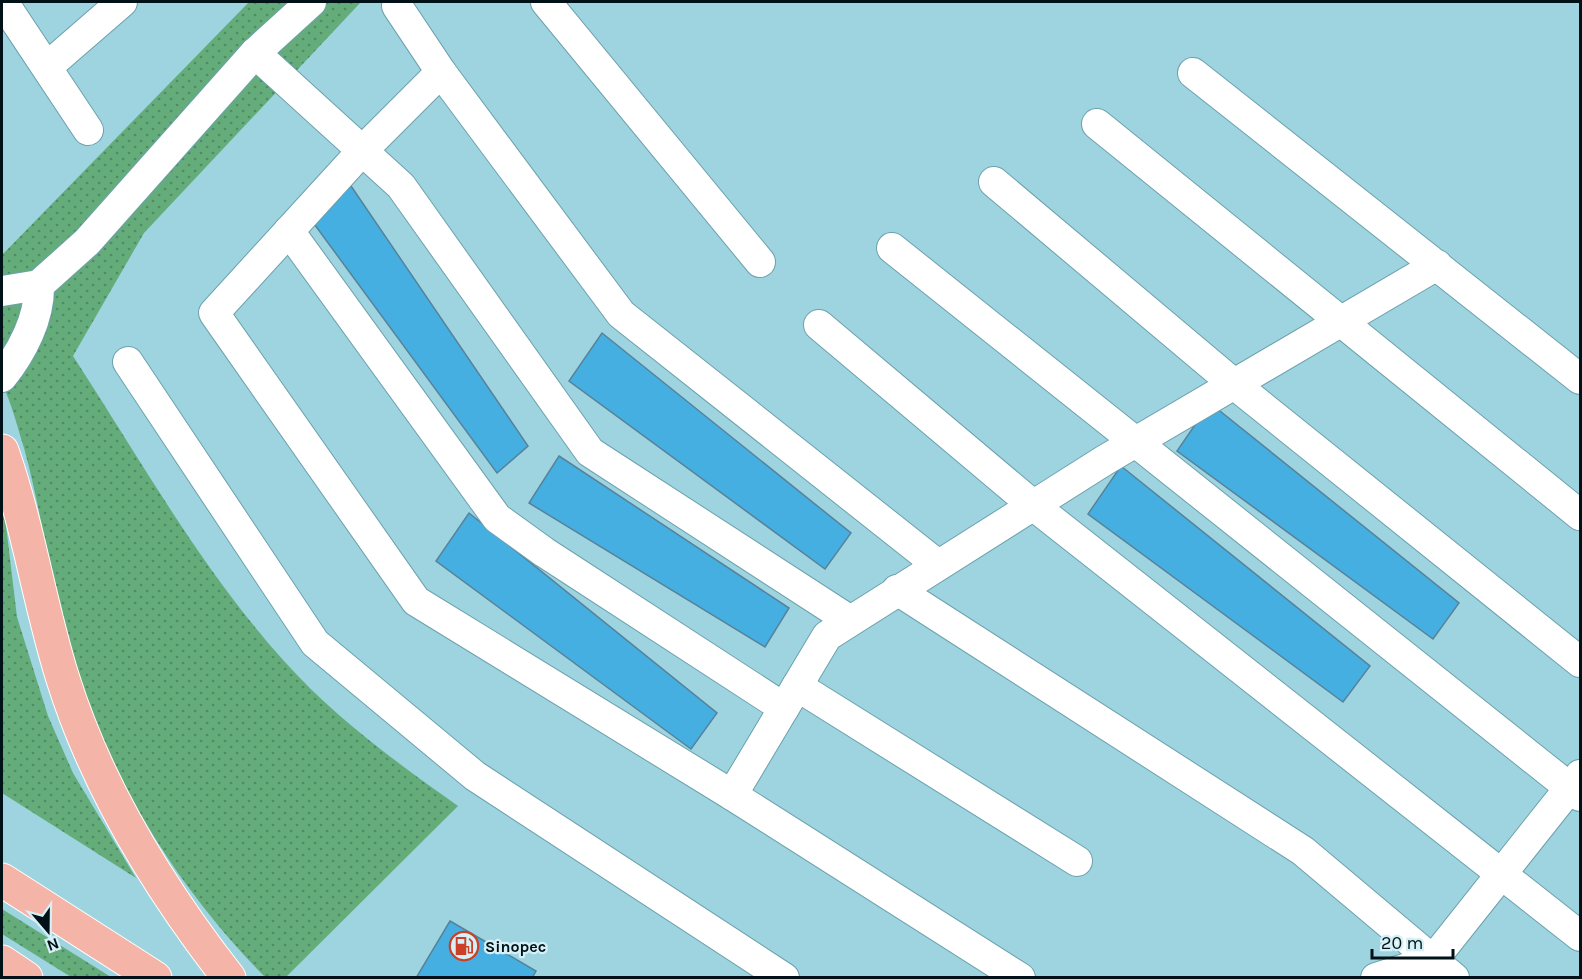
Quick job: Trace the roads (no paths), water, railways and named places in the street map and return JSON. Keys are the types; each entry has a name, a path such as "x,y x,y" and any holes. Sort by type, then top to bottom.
{"highway":[{"path":"2,451 26,529 59,667 92,755 146,858 229,978"},
{"path":"2,880 155,978"},
{"path":"2,962 26,978"}],"street":[{"path":"3,2 88,130"},
{"path":"47,67 122,2"},
{"path":"2,291 39,285 87,242 255,54 312,2"},
{"path":"546,2 760,262"},
{"path":"397,6 441,72 621,314 938,565"},
{"path":"255,54 401,186 590,452 849,620"},
{"path":"441,72 362,151 214,313 416,601 732,795 1017,977"},
{"path":"1193,73 1581,379"},
{"path":"1097,124 1581,515"},
{"path":"994,182 1234,384 1581,662"},
{"path":"289,231 497,518 544,552 790,697 1077,861"},
{"path":"892,248 1136,442 1577,786 1500,875 1444,969"},
{"path":"732,795 827,636 849,620 1136,442 1437,265"},
{"path":"2,377 31,326 39,303 39,285"},
{"path":"819,325 1034,506 1500,875 1581,936"},
{"path":"128,362 315,643 475,776 784,978"},
{"path":"897,590 1303,851 1444,969"},
{"path":"1376,978 1444,969"}],"place":[{"name":"Sinopec","path":"464,946"}]}
